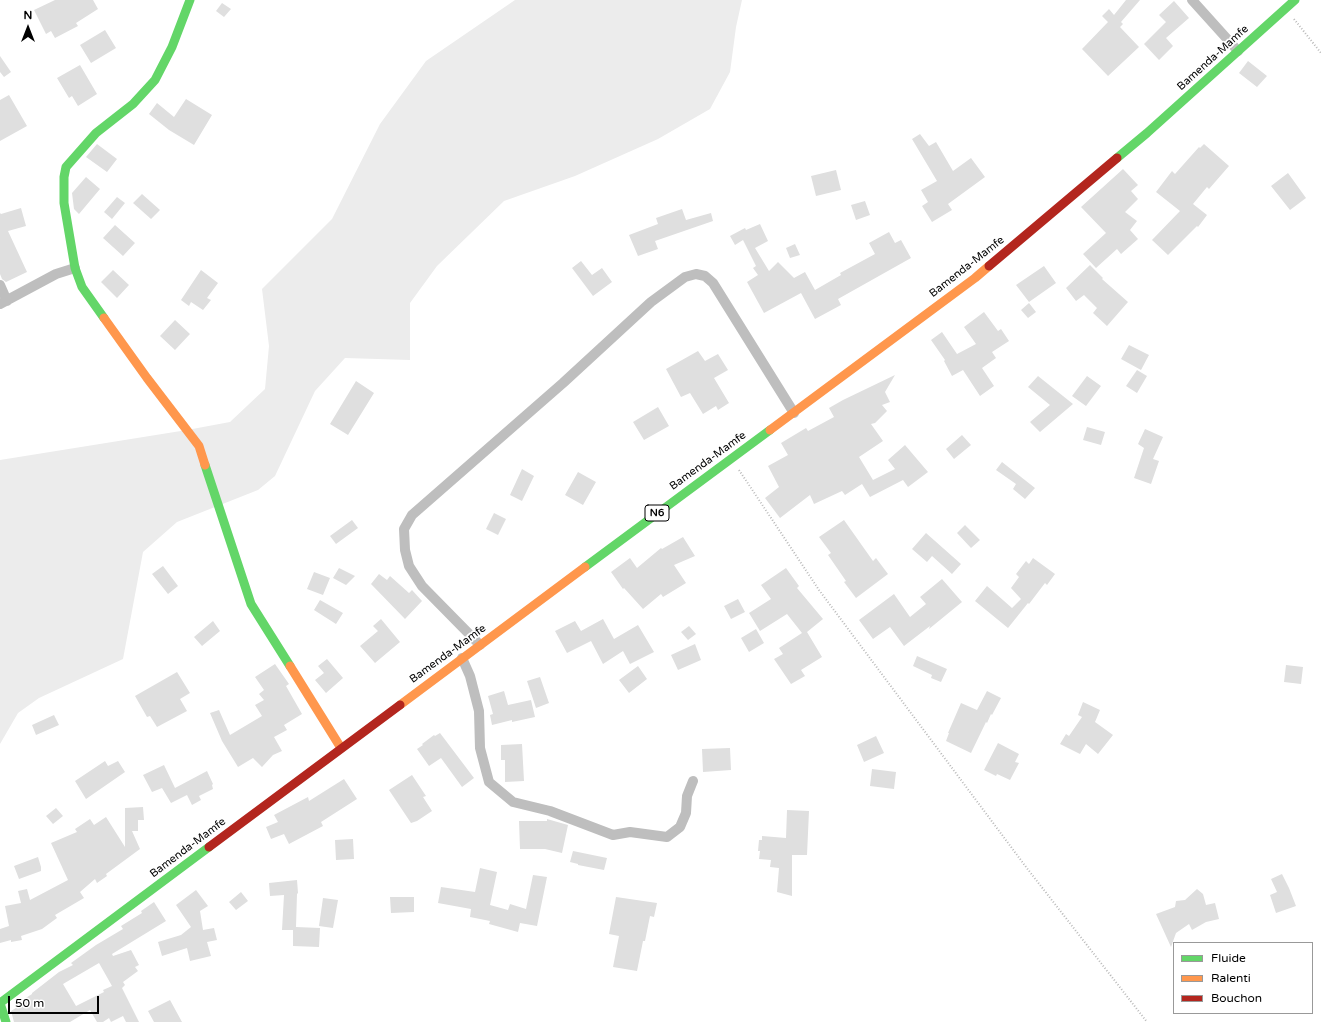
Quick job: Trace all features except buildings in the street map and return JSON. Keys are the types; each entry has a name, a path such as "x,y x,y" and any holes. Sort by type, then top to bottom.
{"main road":[{"path":"190,0 172,47 155,80 133,104 96,134 66,168 64,177 64,203 75,268 82,287 147,378 199,446 226,532 251,604 341,748"},
{"name":"Bamenda-Mamfe","path":"0,1003 975,278 1147,133 1295,0"},
{"path":"0,1003 6,1022"}],"street":[{"path":"1192,0 1238,51"},
{"path":"0,285 4,303 56,274 75,268"},
{"path":"480,645 422,586 409,566 405,550 404,529 412,515 563,383 651,302 685,277 696,274 705,276 713,283 794,413"},
{"path":"462,658 470,676 479,711 480,748 489,782 513,802 550,811 613,835 630,832 668,837 680,827 686,813 687,796 693,781"}],"path":[{"path":"1285,9 1321,53"},
{"path":"731,458 824,597 1040,885 1146,1022"}],"shaded area":[{"path":"515,0 742,0 736,27 730,72 710,109 658,139 575,176 504,201 437,266 410,303 410,360 345,358 315,391 275,476 258,490 177,522 143,552 123,659 39,698 18,713 0,744 0,460 230,422 265,389 269,346 262,289 332,219 380,124 426,61"}],"traffic: fast":[{"path":"104,318 82,287 75,268 64,203 64,177 66,167 96,133 133,104 155,80 172,47 190,0"},
{"path":"1117,158 1147,133 1295,0"},
{"path":"585,567 770,430"},
{"path":"205,465 251,604 290,666"},
{"path":"0,1003 209,847"},
{"path":"0,1003 6,1022"}],"traffic: slow":[{"path":"770,430 975,278 989,266"},
{"path":"104,318 147,378 199,446 205,465"},
{"path":"400,705 585,567"},
{"path":"290,666 341,748"}],"traffic: jam":[{"path":"989,266 1117,158"},
{"path":"209,847 400,705"}]}
